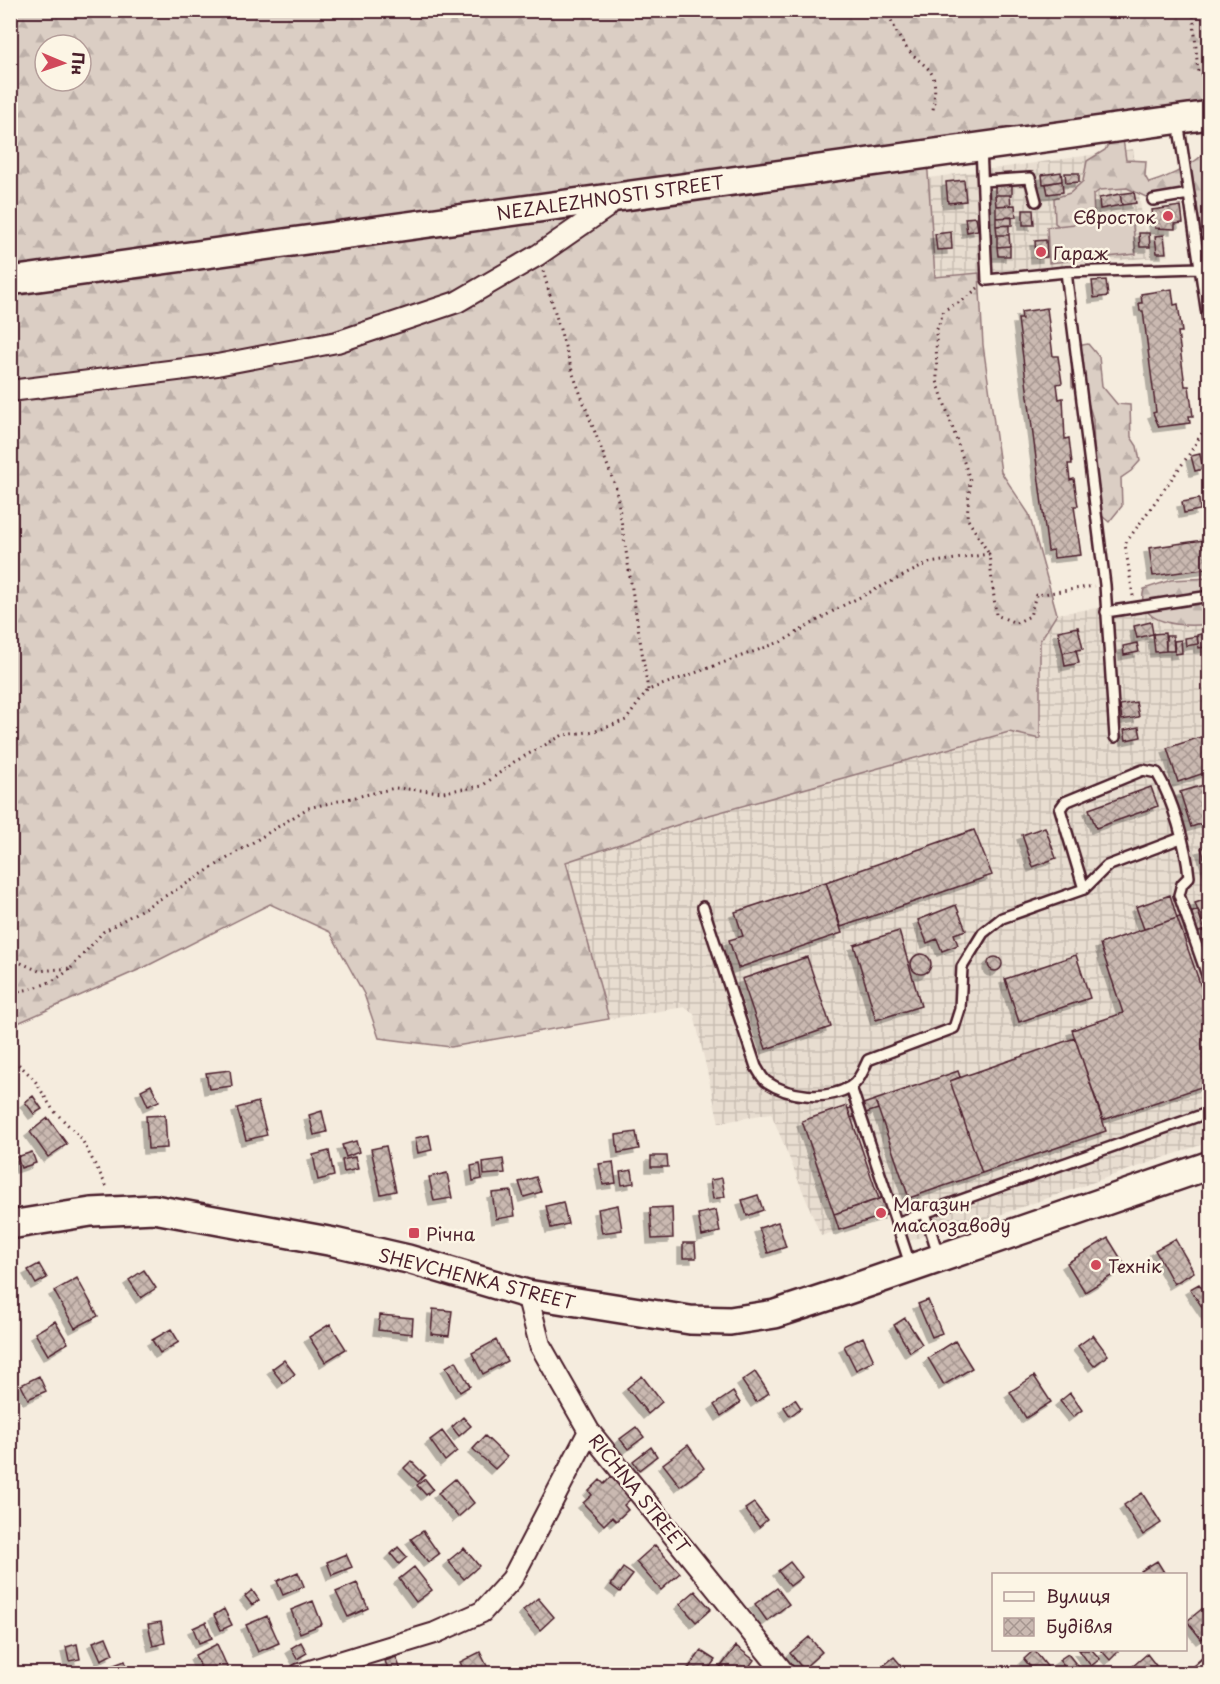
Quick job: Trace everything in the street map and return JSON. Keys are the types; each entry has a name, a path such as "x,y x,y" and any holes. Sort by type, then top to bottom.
{"street":[{"name":"NEZALEZHNOSTI STREET","path":"10,280 1209,115"},
{"path":"10,391 217,365 337,342 457,302 538,255 606,208 616,196"},
{"name":"SHEVCHENKA STREET","path":"10,1225 91,1212 154,1209 334,1242 408,1259 526,1294 690,1320 730,1321 775,1314 1209,1165"},
{"name":"RICHNA STREET","path":"526,1294 540,1345 564,1392 589,1431 785,1674"},
{"path":"300,1674 435,1633 482,1612 512,1579 589,1431"},
{"path":"1201,1674 1209,1666"}],"lane":[{"path":"1178,119 1178,135 1209,334"},
{"path":"980,146 987,280 1066,272 1200,268"},
{"path":"983,181 1030,178 1036,201"},
{"path":"1153,200 1189,194"},
{"path":"1066,272 1105,585 1115,737"},
{"path":"1106,612 1209,596"},
{"path":"1084,888 1060,809 1065,802 1143,770 1157,773 1167,789 1181,838 1189,878 1182,884 1179,895 1209,984"},
{"path":"703,906 756,1067 765,1081 800,1095 826,1094 851,1087 862,1074 868,1060 954,1028 960,1009 962,967 983,933 1002,918 1084,888 1107,866 1181,838"},
{"path":"851,1087 911,1269"},
{"path":"896,1223 1209,1112"},
{"path":"925,1213 940,1259"}],"path":[{"path":"886,10 904,44 933,72 935,92 933,110"},
{"path":"1193,10 1198,74 1209,78"},
{"path":"538,255 573,374 616,488 648,690"},
{"path":"987,280 962,302 944,310 936,332 937,381 970,480 967,518 989,554 996,615 1016,623 1030,616 1036,595 1105,585"},
{"path":"1135,607 1125,543 1188,456 1209,420"},
{"path":"10,993 36,989 62,976 71,969 103,932 186,884 308,808 395,788 443,792 482,786 514,762 563,735 596,730 626,720 648,690 783,641 840,607 929,563 989,554"},
{"path":"10,958 39,971 71,969"},
{"path":"10,1056 34,1079 53,1110 81,1138 112,1196"}],"shaded area":[{"path":"1133,149 1144,231 1165,227 1168,256 935,277 929,178"},
{"path":"1209,591 1210,936 1207,937 1210,943 1209,1142 959,1229 950,1227 897,1245 888,1214 821,1236 771,1113 719,1123 694,1014 685,1007 609,1019 565,862 695,819 851,773 1009,732 1039,738 1040,641 1057,614"}],"green space":[{"path":"11,11 1209,11 1209,102 926,143 935,277 979,273 983,345 1001,472 1029,514 1057,614 1040,641 1040,739 1009,732 695,819 566,862 609,1019 451,1047 379,1038 364,994 330,932 270,904 145,967 11,1026"},
{"path":"1123,139 1126,160 1146,161 1145,176 1149,183 1181,170 1209,149 1209,239 1197,225 1197,203 1193,191 1146,197 1127,188 1100,190 1093,195 1094,220 1084,232 1064,230 1055,223 1054,198 1070,193 1083,181 1087,161 1105,150 1110,141"},
{"path":"1132,218 1136,254 1049,263 1047,227"},
{"path":"1088,344 1099,357 1102,386 1117,404 1130,405 1131,437 1137,446 1140,461 1121,478 1122,506 1109,522 1088,504 1085,462 1094,456 1093,419 1085,393 1072,387 1071,347"},
{"path":"1209,578 1209,624 1188,625 1164,622 1147,610 1143,601 1144,589 1171,580"}],"building":[{"path":"1061,172 1062,181 1043,184 1042,175"},
{"path":"1065,173 1079,173 1079,182 1066,183"},
{"path":"964,180 966,201 948,203 946,182"},
{"path":"1062,181 1063,192 1048,194 1046,184"},
{"path":"995,185 1012,185 1012,195 995,195"},
{"path":"1134,192 1136,203 1122,205 1120,194"},
{"path":"1120,194 1122,205 1100,209 1099,198"},
{"path":"995,195 1010,195 1011,205 996,206"},
{"path":"1015,205 1016,217 996,218 996,206"},
{"name":"Євросток","path":"1181,206 1183,223 1175,224 1175,229 1155,228 1152,210"},
{"path":"1023,210 1033,210 1034,225 1023,225"},
{"path":"976,217 978,230 967,232 965,218"},
{"path":"1012,217 1012,225 996,226 996,218"},
{"path":"1009,225 1009,235 997,235 996,226"},
{"path":"951,232 952,249 937,250 935,234"},
{"path":"1139,233 1149,233 1150,247 1140,247"},
{"path":"997,235 1009,235 1010,246 997,247"},
{"path":"1164,235 1166,253 1157,253 1155,236"},
{"name":"Гараж","path":"1046,240 1047,257 1036,258 1035,241"},
{"path":"1010,246 1010,256 998,256 997,247"},
{"path":"1106,280 1108,296 1094,298 1092,281"},
{"path":"1172,289 1174,305 1178,304 1182,332 1178,332 1185,386 1189,386 1193,416 1189,416 1190,423 1159,427 1153,413 1156,412 1143,311 1140,311 1139,303 1142,303 1141,294"},
{"path":"1047,308 1053,356 1058,356 1062,383 1057,384 1059,399 1063,398 1065,439 1069,438 1072,464 1068,464 1070,480 1074,479 1078,506 1074,506 1081,555 1054,558 1053,550 1048,551 1018,319 1022,319 1021,312"},
{"path":"1200,454 1203,469 1195,471 1191,456"},
{"path":"1199,499 1200,510 1184,513 1182,502"},
{"path":"1210,539 1210,568 1153,576 1149,548"},
{"path":"1151,622 1153,634 1137,638 1134,626"},
{"path":"1078,627 1083,649 1063,653 1058,631"},
{"path":"1165,633 1166,651 1155,652 1153,634"},
{"path":"1204,633 1207,647 1199,648 1197,635"},
{"path":"1166,636 1173,636 1174,651 1166,651"},
{"path":"1197,636 1198,644 1186,646 1185,638"},
{"path":"1181,640 1182,653 1175,654 1174,641"},
{"path":"1137,643 1139,652 1124,655 1123,646"},
{"path":"1076,650 1079,663 1065,666 1063,653"},
{"path":"1136,702 1139,717 1122,720 1120,705"},
{"path":"1139,727 1141,737 1126,740 1124,730"},
{"path":"1210,734 1210,771 1178,782 1167,748"},
{"path":"1210,783 1210,821 1191,827 1180,792"},
{"path":"1151,787 1158,806 1096,828 1089,809"},
{"path":"1045,827 1056,858 1033,867 1022,835"},
{"path":"974,830 992,875 841,927 826,882"},
{"path":"1210,846 1210,875 1201,848"},
{"path":"826,882 842,933 738,968 729,940 743,936 735,912"},
{"path":"1170,895 1177,918 1144,929 1136,907"},
{"path":"1210,898 1210,936 1207,937 1195,903"},
{"path":"956,905 966,930 954,934 958,945 942,951 937,939 927,943 918,920"},
{"path":"1198,910 1205,930 1184,937 1177,918"},
{"path":"1177,918 1210,1012 1210,1084 1103,1120 1072,1030 1123,1013 1100,944"},
{"path":"899,931 921,1006 876,1020 854,945"},
{"path":"921,954 928,957 931,964 928,971 921,974 914,971 911,964 914,957"},
{"path":"1076,955 1090,998 1019,1022 1005,979"},
{"path":"807,957 831,1027 766,1049 742,979"},
{"path":"995,957 1000,959 1002,964 1000,969 995,971 990,969 988,964 990,959"},
{"path":"1075,1038 1106,1131 982,1173 950,1081"},
{"path":"230,1070 232,1086 209,1089 206,1073"},
{"path":"958,1071 960,1077 950,1081 982,1173 909,1198 875,1100"},
{"path":"151,1085 159,1101 148,1106 141,1090"},
{"path":"33,1096 42,1109 34,1114 25,1102"},
{"path":"875,1100 878,1109 851,1118 848,1109"},
{"path":"258,1102 267,1135 246,1140 237,1108"},
{"path":"847,1106 879,1199 834,1214 802,1121"},
{"path":"322,1111 327,1132 314,1135 309,1115"},
{"path":"165,1115 167,1148 148,1149 146,1116"},
{"path":"48,1118 67,1144 48,1157 30,1132"},
{"path":"636,1132 639,1149 618,1153 616,1135"},
{"path":"429,1135 432,1150 418,1153 415,1138"},
{"path":"356,1141 359,1152 346,1157 342,1145"},
{"path":"386,1146 396,1191 381,1194 371,1149"},
{"path":"329,1151 334,1176 318,1180 313,1155"},
{"path":"32,1152 36,1163 21,1168 17,1157"},
{"path":"651,1156 667,1156 668,1167 651,1167"},
{"path":"355,1157 358,1169 344,1172 342,1160"},
{"path":"503,1159 505,1173 484,1175 483,1162"},
{"path":"613,1162 616,1183 603,1185 599,1164"},
{"path":"480,1164 482,1179 473,1181 471,1166"},
{"path":"632,1170 634,1183 622,1185 620,1172"},
{"path":"447,1173 452,1198 434,1201 429,1177"},
{"path":"536,1177 541,1192 524,1197 519,1182"},
{"path":"722,1178 725,1197 713,1199 710,1180"},
{"path":"511,1191 515,1216 496,1219 492,1193"},
{"path":"758,1195 763,1210 747,1216 742,1200"},
{"path":"884,1197 889,1214 839,1230 834,1214"},
{"path":"563,1202 568,1224 551,1228 546,1206"},
{"path":"618,1205 622,1230 602,1233 598,1209"},
{"path":"672,1207 673,1238 652,1239 650,1208"},
{"path":"716,1210 720,1232 702,1236 698,1214"},
{"path":"778,1222 786,1247 768,1253 759,1228"},
{"name":"Технік","path":"1108,1238 1126,1267 1085,1292 1067,1263"},
{"path":"1175,1239 1194,1272 1174,1284 1155,1250"},
{"path":"683,1243 695,1243 696,1258 683,1258"},
{"path":"39,1264 47,1278 36,1284 28,1270"},
{"path":"144,1270 156,1288 141,1298 129,1280"},
{"path":"77,1278 98,1316 75,1328 54,1291"},
{"path":"1199,1284 1210,1300 1208,1316 1190,1289"},
{"path":"928,1300 942,1333 932,1337 918,1304"},
{"path":"433,1309 452,1311 449,1336 431,1334"},
{"path":"380,1315 413,1318 412,1334 378,1330"},
{"path":"905,1318 922,1344 910,1352 894,1325"},
{"path":"55,1321 68,1343 48,1355 35,1333"},
{"path":"330,1324 346,1349 325,1362 309,1337"},
{"path":"171,1329 179,1342 160,1353 152,1340"},
{"path":"1093,1335 1108,1355 1094,1366 1078,1346"},
{"path":"863,1337 874,1361 856,1370 844,1346"},
{"path":"496,1340 507,1361 483,1374 472,1353"},
{"path":"955,1341 972,1368 944,1385 928,1358"},
{"path":"284,1360 295,1374 283,1383 272,1369"},
{"path":"456,1361 470,1386 460,1392 446,1367"},
{"path":"755,1372 769,1393 756,1402 742,1381"},
{"path":"39,1376 46,1391 28,1399 21,1385"},
{"path":"642,1376 662,1402 648,1414 627,1388"},
{"path":"1034,1376 1051,1402 1026,1418 1010,1392"},
{"path":"733,1392 740,1403 721,1416 714,1405"},
{"path":"1070,1393 1082,1410 1073,1417 1060,1401"},
{"path":"795,1399 801,1408 790,1416 784,1407"},
{"path":"463,1417 471,1426 459,1436 452,1427"},
{"path":"636,1427 644,1437 628,1449 620,1439"},
{"path":"442,1431 457,1451 445,1461 430,1440"},
{"path":"485,1436 507,1457 495,1469 473,1449"},
{"path":"688,1445 704,1468 680,1486 663,1464"},
{"path":"651,1447 657,1456 639,1470 633,1461"},
{"path":"411,1461 425,1475 418,1482 404,1468"},
{"path":"611,1477 632,1498 624,1505 628,1510 616,1521 612,1517 604,1525 583,1503 592,1495 589,1491 600,1480 604,1484"},
{"path":"425,1479 433,1489 426,1495 417,1485"},
{"path":"455,1479 474,1503 458,1517 438,1493"},
{"path":"1142,1493 1161,1523 1143,1535 1124,1505"},
{"path":"754,1503 767,1520 759,1527 745,1509"},
{"path":"423,1531 439,1554 428,1562 411,1539"},
{"path":"655,1545 680,1573 661,1590 636,1562"},
{"path":"398,1547 407,1557 399,1564 391,1554"},
{"path":"464,1548 479,1566 464,1579 448,1561"},
{"path":"346,1554 352,1567 332,1575 327,1562"},
{"path":"1157,1561 1164,1572 1143,1573 1141,1571"},
{"path":"790,1562 802,1577 790,1586 778,1571"},
{"path":"414,1567 432,1590 416,1602 399,1579"},
{"path":"623,1568 633,1575 620,1592 611,1585"},
{"path":"298,1572 304,1586 283,1595 277,1581"},
{"path":"357,1583 368,1608 348,1617 336,1592"},
{"path":"777,1588 789,1604 767,1621 755,1604"},
{"path":"252,1590 259,1600 252,1605 245,1596"},
{"path":"695,1591 711,1609 696,1622 680,1604"},
{"path":"538,1598 554,1617 540,1630 523,1610"},
{"path":"313,1601 322,1624 300,1633 291,1610"},
{"path":"1203,1608 1210,1617 1210,1633 1201,1639 1187,1621"},
{"path":"224,1609 232,1625 221,1630 214,1615"},
{"path":"267,1616 279,1643 258,1652 246,1625"},
{"path":"161,1622 165,1643 153,1646 148,1624"},
{"path":"206,1622 212,1638 199,1643 193,1628"},
{"path":"106,1637 113,1654 101,1660 93,1642"},
{"path":"809,1637 822,1652 803,1669 790,1653"},
{"path":"301,1642 307,1653 297,1659 291,1648"},
{"path":"77,1644 80,1659 69,1661 66,1647"},
{"path":"217,1644 230,1673 204,1674 195,1655"},
{"path":"736,1646 754,1660 744,1674 719,1674 717,1672"},
{"path":"701,1651 715,1660 705,1674 694,1674 688,1669"},
{"path":"1035,1651 1053,1674 1036,1674 1024,1659"},
{"path":"1080,1651 1093,1651 1100,1659 1091,1666"},
{"path":"1102,1651 1118,1652 1110,1660"},
{"path":"480,1652 491,1674 466,1674 460,1662"},
{"path":"1068,1654 1082,1674 1070,1674 1059,1660"},
{"path":"1147,1654 1161,1672 1159,1674 1139,1674 1133,1666"},
{"path":"396,1657 402,1673 390,1674 385,1661"},
{"path":"894,1657 905,1670 901,1674 887,1674 882,1667"},
{"path":"125,1661 130,1674 108,1674 106,1668"}],"place":[{"name":"Євросток","path":"1168,216"},
{"name":"Гараж","path":"1041,252"},
{"name":"Магазин маслозаводу","path":"881,1213"},
{"name":"Річна","path":"414,1233"},
{"name":"Технік","path":"1096,1265"}]}
